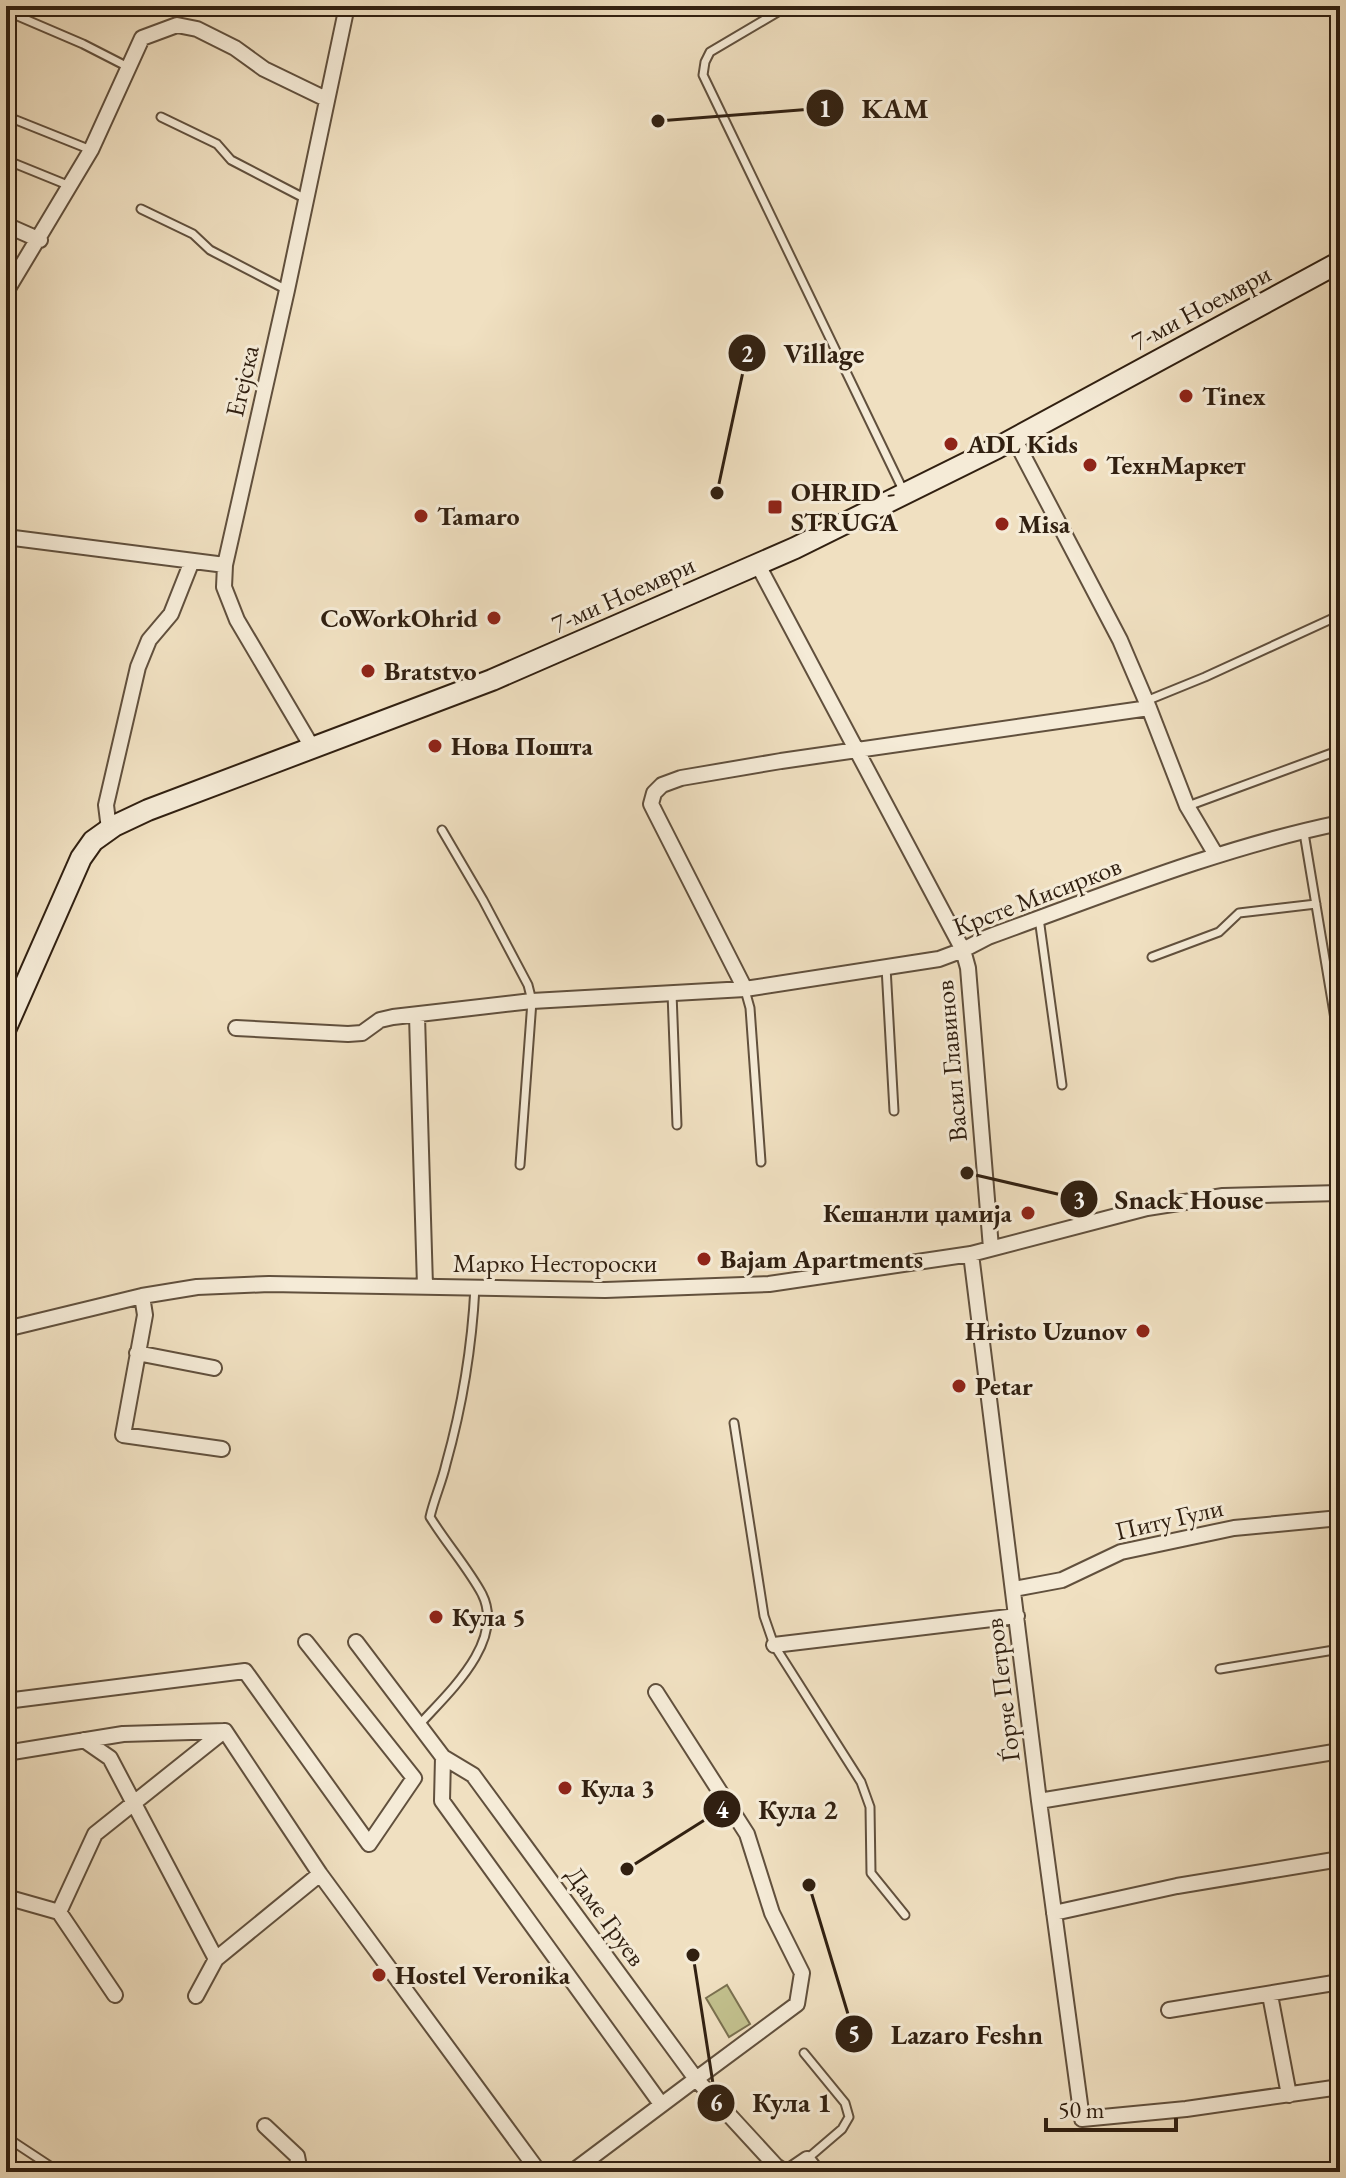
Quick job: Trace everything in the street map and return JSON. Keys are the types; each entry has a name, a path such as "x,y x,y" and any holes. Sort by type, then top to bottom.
{"street":[{"name":"Егејска","path":"312,747 237,620 224,587 225,565 347,6"},
{"path":"6,292 72,187 142,38 177,25 197,29 235,48 264,69 326,99"},
{"path":"6,225 40,240"},
{"name":"7-ми Ноември","path":"6,1028 81,858 93,841 109,829 148,810 492,680 758,565 1014,438 1340,262"},
{"path":"1014,438 1120,640 1187,806 1216,855"},
{"path":"6,537 225,565"},
{"path":"109,829 106,805 138,667 149,640 171,614 192,561"},
{"name":"Васил Главинов","path":"758,565 963,950 968,968 991,1248"},
{"path":"745,989 651,804 654,793 662,785 681,778 781,761 1148,704"},
{"name":"Крсте Мисирков","path":"236,1028 362,1033 380,1020 532,1001 745,989 939,959 988,937 1216,855 1303,830 1340,823"},
{"path":"417,1016 425,1286"},
{"name":"Марко Нестороски","path":"6,1329 142,1296 197,1287 269,1284 605,1290 769,1284 971,1254 1147,1208 1223,1196 1340,1193"},
{"name":"Ѓорче Петров","path":"971,1254 1082,2119 1289,2095"},
{"path":"142,1296 145,1315 123,1435 222,1449"},
{"path":"137,1353 214,1368"},
{"name":"Питу Гули","path":"1014,1589 1062,1580 1121,1552 1234,1528 1340,1518"},
{"path":"774,1645 1017,1616"},
{"path":"6,1701 245,1671 369,1844 414,1778 306,1642"},
{"name":"Даме Груев","path":"356,1642 443,1757 473,1775 696,2079 776,2166 787,2172"},
{"path":"572,2172 797,2004 802,1973 772,1913 747,1834 656,1692"},
{"path":"6,1753 123,1734 225,1731"},
{"path":"59,1912 95,1834 225,1731"},
{"path":"225,1731 320,1874 539,2172"},
{"path":"110,1758 123,1734"},
{"path":"84,1740 110,1758 216,1959"},
{"path":"1039,1801 1340,1751"},
{"path":"443,1757 442,1801 661,2104"},
{"path":"1054,1913 1177,1886 1340,1859"},
{"path":"196,1996 216,1959 320,1874"},
{"path":"6,1897 59,1912 115,1995"},
{"path":"1169,2010 1340,1982"},
{"path":"1270,1995 1289,2095 1340,2087"},
{"path":"265,2126 297,2156 300,2172"},
{"path":"787,2172 807,2159 817,2172"}],"lane":[{"path":"788,6 710,52 703,75 905,494"},
{"path":"6,11 128,67"},
{"path":"6,116 91,150"},
{"path":"161,117 217,144 231,160 306,199"},
{"path":"6,160 72,187"},
{"path":"141,209 193,234 210,250 287,290"},
{"path":"1148,704 1340,615"},
{"path":"1187,806 1340,750"},
{"path":"442,830 528,985 532,1001 520,1165"},
{"path":"1303,830 1340,1049"},
{"path":"1152,957 1219,932 1239,913 1316,904"},
{"path":"1039,918 1062,1085"},
{"path":"886,967 894,1111"},
{"path":"745,989 750,1008 761,1162"},
{"path":"672,993 677,1125"},
{"path":"419,1725 471,1668 488,1623 483,1596 430,1517 446,1467 462,1393 473,1324 475,1287"},
{"path":"734,1423 764,1616 774,1645 861,1782 870,1807 871,1873 905,1915"},
{"path":"1220,1669 1340,1649"},
{"path":"804,2053 845,2103 849,2117 842,2129 807,2159"},
{"path":"6,2137 50,2166"}],"shaded area":[{"path":"727,1985 750,2024 729,2037 706,1998"}],"place":[{"name":"KAM","path":"658,121"},
{"name":"Tinex","path":"1186,396"},
{"name":"ADL Kids","path":"951,444"},
{"name":"ТехнМаркет","path":"1090,465"},
{"name":"Village","path":"717,493"},
{"name":"OHRID - STRUGA","path":"775,507"},
{"name":"Tamaro","path":"421,516"},
{"name":"Misa","path":"1002,524"},
{"name":"CoWorkOhrid","path":"494,618"},
{"name":"Bratstvo","path":"368,671"},
{"name":"Нова Пошта","path":"435,746"},
{"name":"Snack House","path":"967,1173"},
{"name":"Кешанли џамија","path":"1028,1213"},
{"name":"Bajam Apartments","path":"704,1259"},
{"name":"Hristo Uzunov","path":"1143,1331"},
{"name":"Petar","path":"959,1386"},
{"name":"Кула 5","path":"436,1617"},
{"name":"Кула 3","path":"565,1788"},
{"name":"Кула 2","path":"627,1869"},
{"name":"Lazaro Feshn","path":"809,1885"},
{"name":"Кула 1","path":"693,1955"},
{"name":"Hostel Veronika","path":"379,1975"}]}
